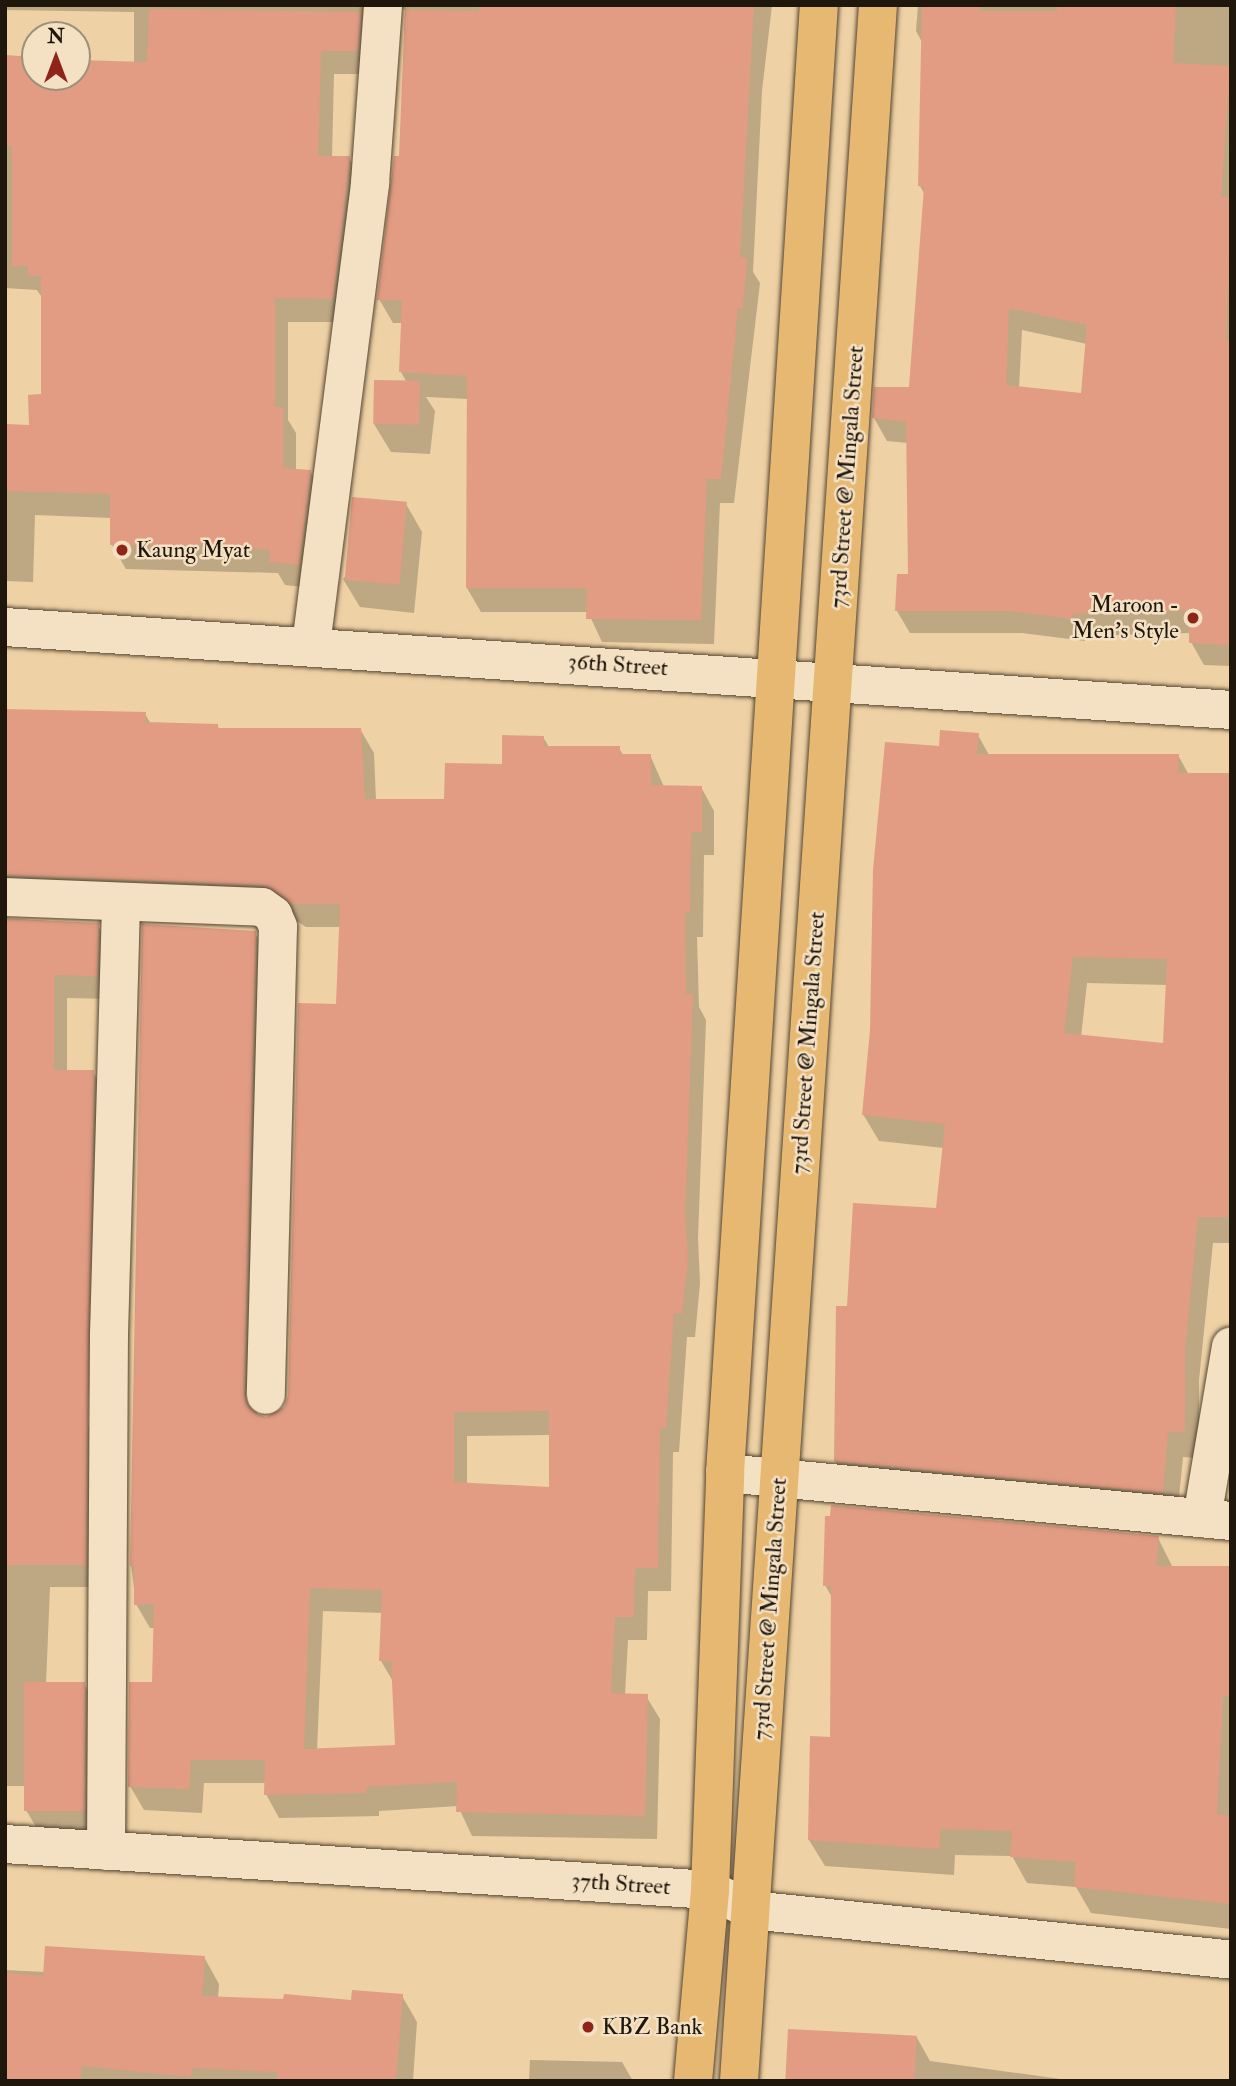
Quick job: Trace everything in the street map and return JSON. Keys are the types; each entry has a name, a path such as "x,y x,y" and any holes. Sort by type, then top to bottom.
{"main road":[{"name":"73rd Street @ Mingala Street","path":"693,2081 710,1890 725,1473 779,676 819,5"},
{"name":"73rd Street @ Mingala Street","path":"739,2081 878,5"}],"street":[{"path":"311,645 370,183 383,5"},
{"name":"36th Street","path":"5,627 779,676 1231,710"},
{"path":"5,897 262,907 273,915 278,927 266,1395"},
{"path":"106,1851 109,1334 121,902"},
{"path":"725,1473 1217,1519 1231,1346"},
{"name":"37th Street","path":"5,1844 710,1890 751,1910 1231,1960"}],"building":[{"path":"479,5 754,5 740,257 747,258 743,308 738,308 721,479 707,479 701,620 586,619 587,588 466,588 467,376 399,372 402,300 377,300 394,156 399,156 405,10 479,11"},
{"path":"922,5 980,5 980,11 1057,11 1057,5 1176,5 1173,63 1230,66 1221,197 1231,197 1226,342 1231,342 1231,645 1189,643 1189,610 1073,614 1072,619 1008,611 895,611 897,574 908,574 906,422 872,418 874,387 909,387 924,187 918,186","holes":["1009,308 1087,325 1081,393 1006,385"]},
{"path":"149,9 361,12 358,51 321,51 318,156 350,156 333,299 275,298 275,407 283,407 283,468 311,470 299,565 269,562 270,550 219,545 110,545 110,494 5,491 5,424 29,425 28,395 41,394 41,276 28,276 28,266 12,266 12,146 5,146 5,55 21,56 21,91 91,91 91,60 147,62"},
{"path":"374,380 420,381 419,425 373,424"},
{"path":"352,497 407,502 400,584 345,580"},
{"path":"5,709 146,712 145,722 218,724 218,728 361,728 365,799 444,799 445,763 502,764 502,735 544,736 544,746 620,746 620,754 651,754 651,785 702,786 702,832 691,832 690,913 685,913 686,994 693,994 685,1213 688,1258 682,1314 674,1313 666,1428 660,1428 658,1568 635,1568 634,1617 615,1617 611,1693 648,1694 645,1816 456,1812 457,1782 366,1787 366,1793 264,1795 265,1760 191,1760 189,1789 128,1787 129,1682 152,1682 154,1604 134,1605 134,1566 130,1566 142,924 256,931 244,1394 254,1413 266,1417 284,1407 288,1396 298,1003 336,1004 340,904 291,904 263,885 5,875","holes":["549,1411 549,1487 454,1482 454,1412","310,1588 382,1590 379,1661 391,1661 395,1745 304,1749"]},
{"path":"940,730 979,733 977,754 1179,754 1178,773 1231,773 1228,1217 1198,1217 1185,1352 1185,1432 1168,1432 1163,1493 834,1461 836,1306 847,1306 853,1203 936,1208 945,1124 862,1115 870,1030 873,870 885,742 939,746","holes":["1073,957 1167,959 1163,1043 1064,1033"]},
{"path":"5,919 99,923 97,976 54,975 54,1070 94,1070 86,1565 5,1565"},
{"path":"831,1505 1159,1536 1156,1566 1231,1566 1231,1696 1223,1696 1217,1814 1231,1816 1231,1904 1074,1887 1076,1862 1010,1857 1012,1831 941,1829 939,1849 808,1840 810,1736 830,1737 831,1586 823,1586 825,1516 830,1516"},
{"path":"24,1682 85,1682 85,1811 24,1811"},
{"path":"45,1946 205,1956 202,1996 283,1999 284,1994 351,2000 352,1990 403,1994 396,2081 276,2081 277,2072 192,2068 191,2077 82,2066 80,2081 5,2081 5,1973 43,1976"},
{"path":"788,2029 917,2036 914,2081 785,2081"}],"place":[{"name":"Kaung Myat","path":"122,550"},
{"name":"Maroon - Men's Style","path":"1193,618"},
{"name":"KBZ Bank","path":"588,2027"}]}
